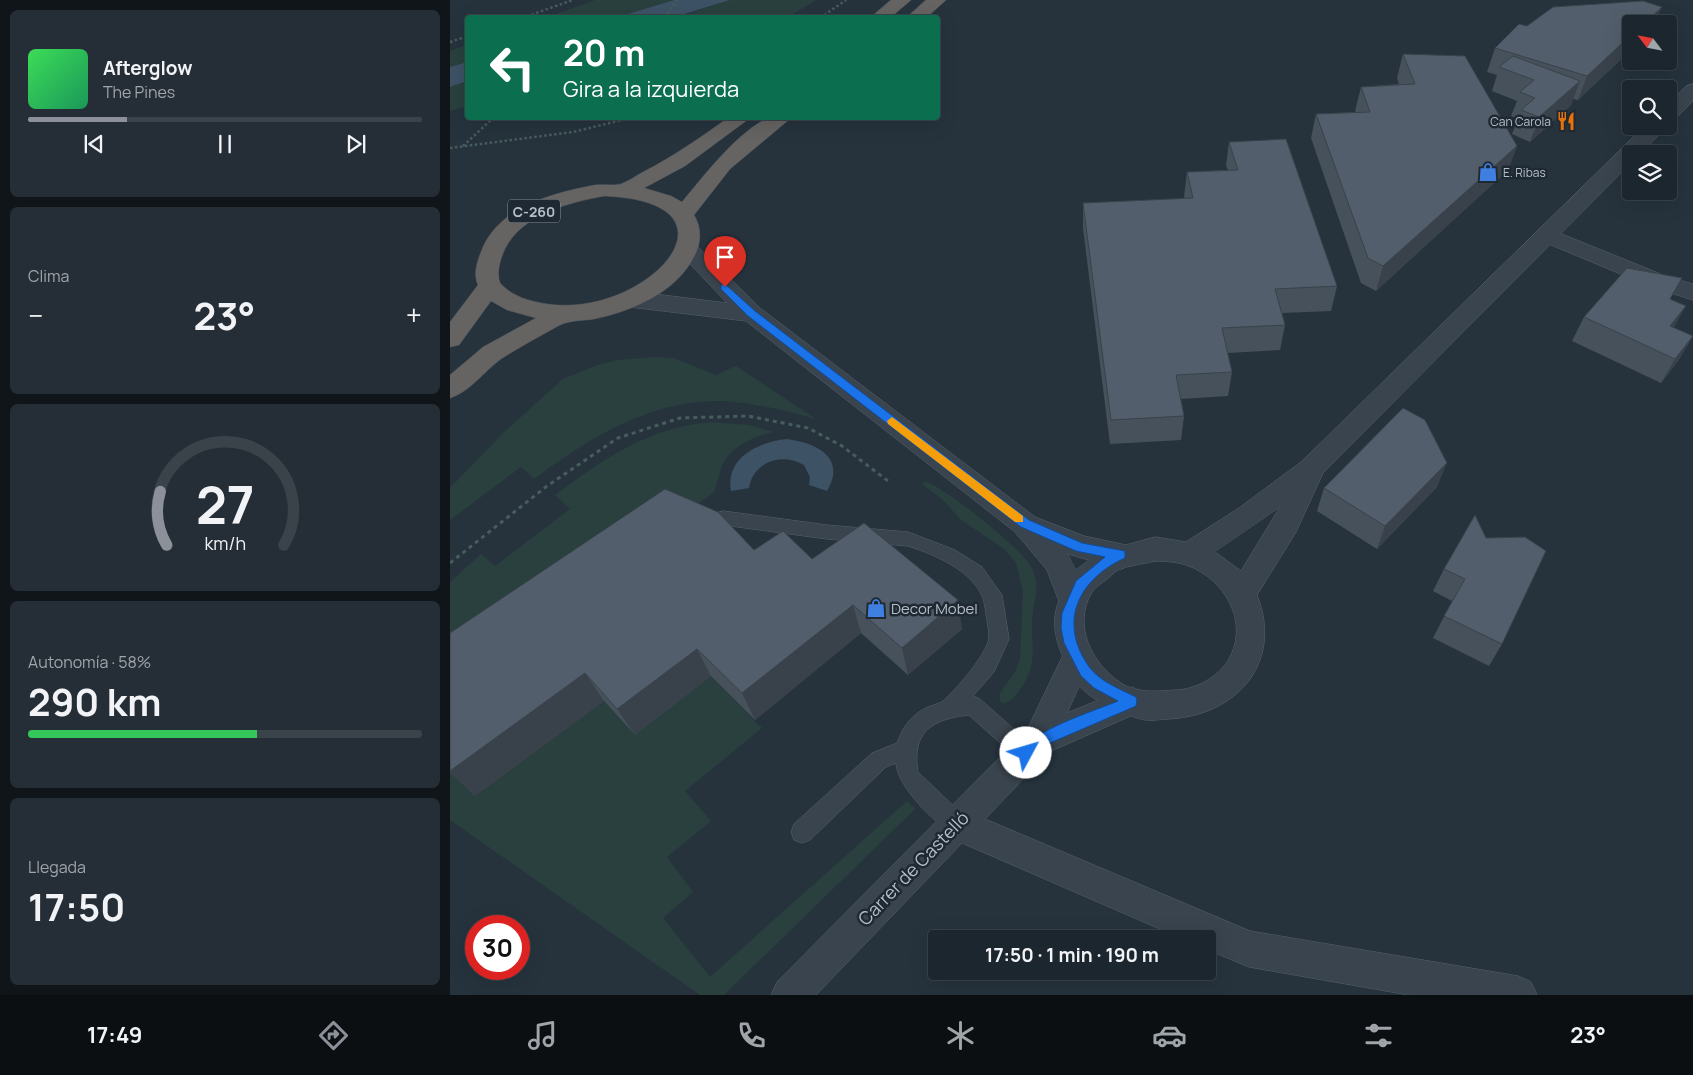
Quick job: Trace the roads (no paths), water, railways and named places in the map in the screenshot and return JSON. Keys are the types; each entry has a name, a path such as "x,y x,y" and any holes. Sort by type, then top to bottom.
{"highway":[{"path":"882,15 902,0"},
{"path":"918,15 937,0"},
{"name":"C-260","path":"625,190 678,162 737,120"},
{"path":"450,339 490,286 503,298 521,308 561,314 580,314 608,308 656,285 674,269 687,249 690,230 683,215 724,165 751,140 778,120"},
{"name":"C-260","path":"490,286 486,272 490,253 501,236 518,220 546,204 574,194 625,190 648,194 661,199 683,215"},
{"path":"450,389 492,353 561,314"}],"street":[{"path":"1677,106 1693,90"},
{"path":"1190,554 1249,516 1311,469 1648,135"},
{"path":"1547,235 1660,282 1693,292"},
{"path":"687,249 752,314 1025,524 1059,564 1073,599"},
{"path":"630,299 752,314"},
{"path":"1242,594 1286,524 1293,506 1307,483 1311,469"},
{"path":"1025,524 1080,547 1121,555"},
{"path":"1155,548 1190,554 1220,570 1242,594 1252,622 1252,638 1249,653 1232,680 1212,695 1187,704 1168,706 1131,701 1098,684 1086,672 1077,658 1067,628 1068,613 1080,584 1091,572 1105,562 1121,555 1155,548"},
{"name":"Carrer de Castelló","path":"790,995 1032,747 1077,658"},
{"name":"Carrer de Castelló","path":"1032,747 1131,701"},
{"path":"956,823 1249,949 1518,995"}],"lane":[{"path":"723,518 827,532 908,540 925,544 949,555 976,572 994,595 999,639 987,666 950,707"},
{"path":"956,823 909,777 906,749 911,734 920,722 933,713 950,707 973,705 1032,747"},
{"path":"802,832 879,760 906,749"}],"water":[{"path":"674,0 730,0 681,15 625,15"},
{"path":"465,63 465,82 450,87 450,67"},
{"path":"787,439 818,448 831,461 833,469 832,479 827,491 809,485 810,477 804,465 787,459 770,462 762,466 756,472 749,488 731,491 733,469 746,453 766,444"}],"place":[{"name":"Can Carola","path":"1566,121"},
{"name":"E. Ribas","path":"1488,172"},
{"name":"Decor Mobel","path":"876,608"}]}
